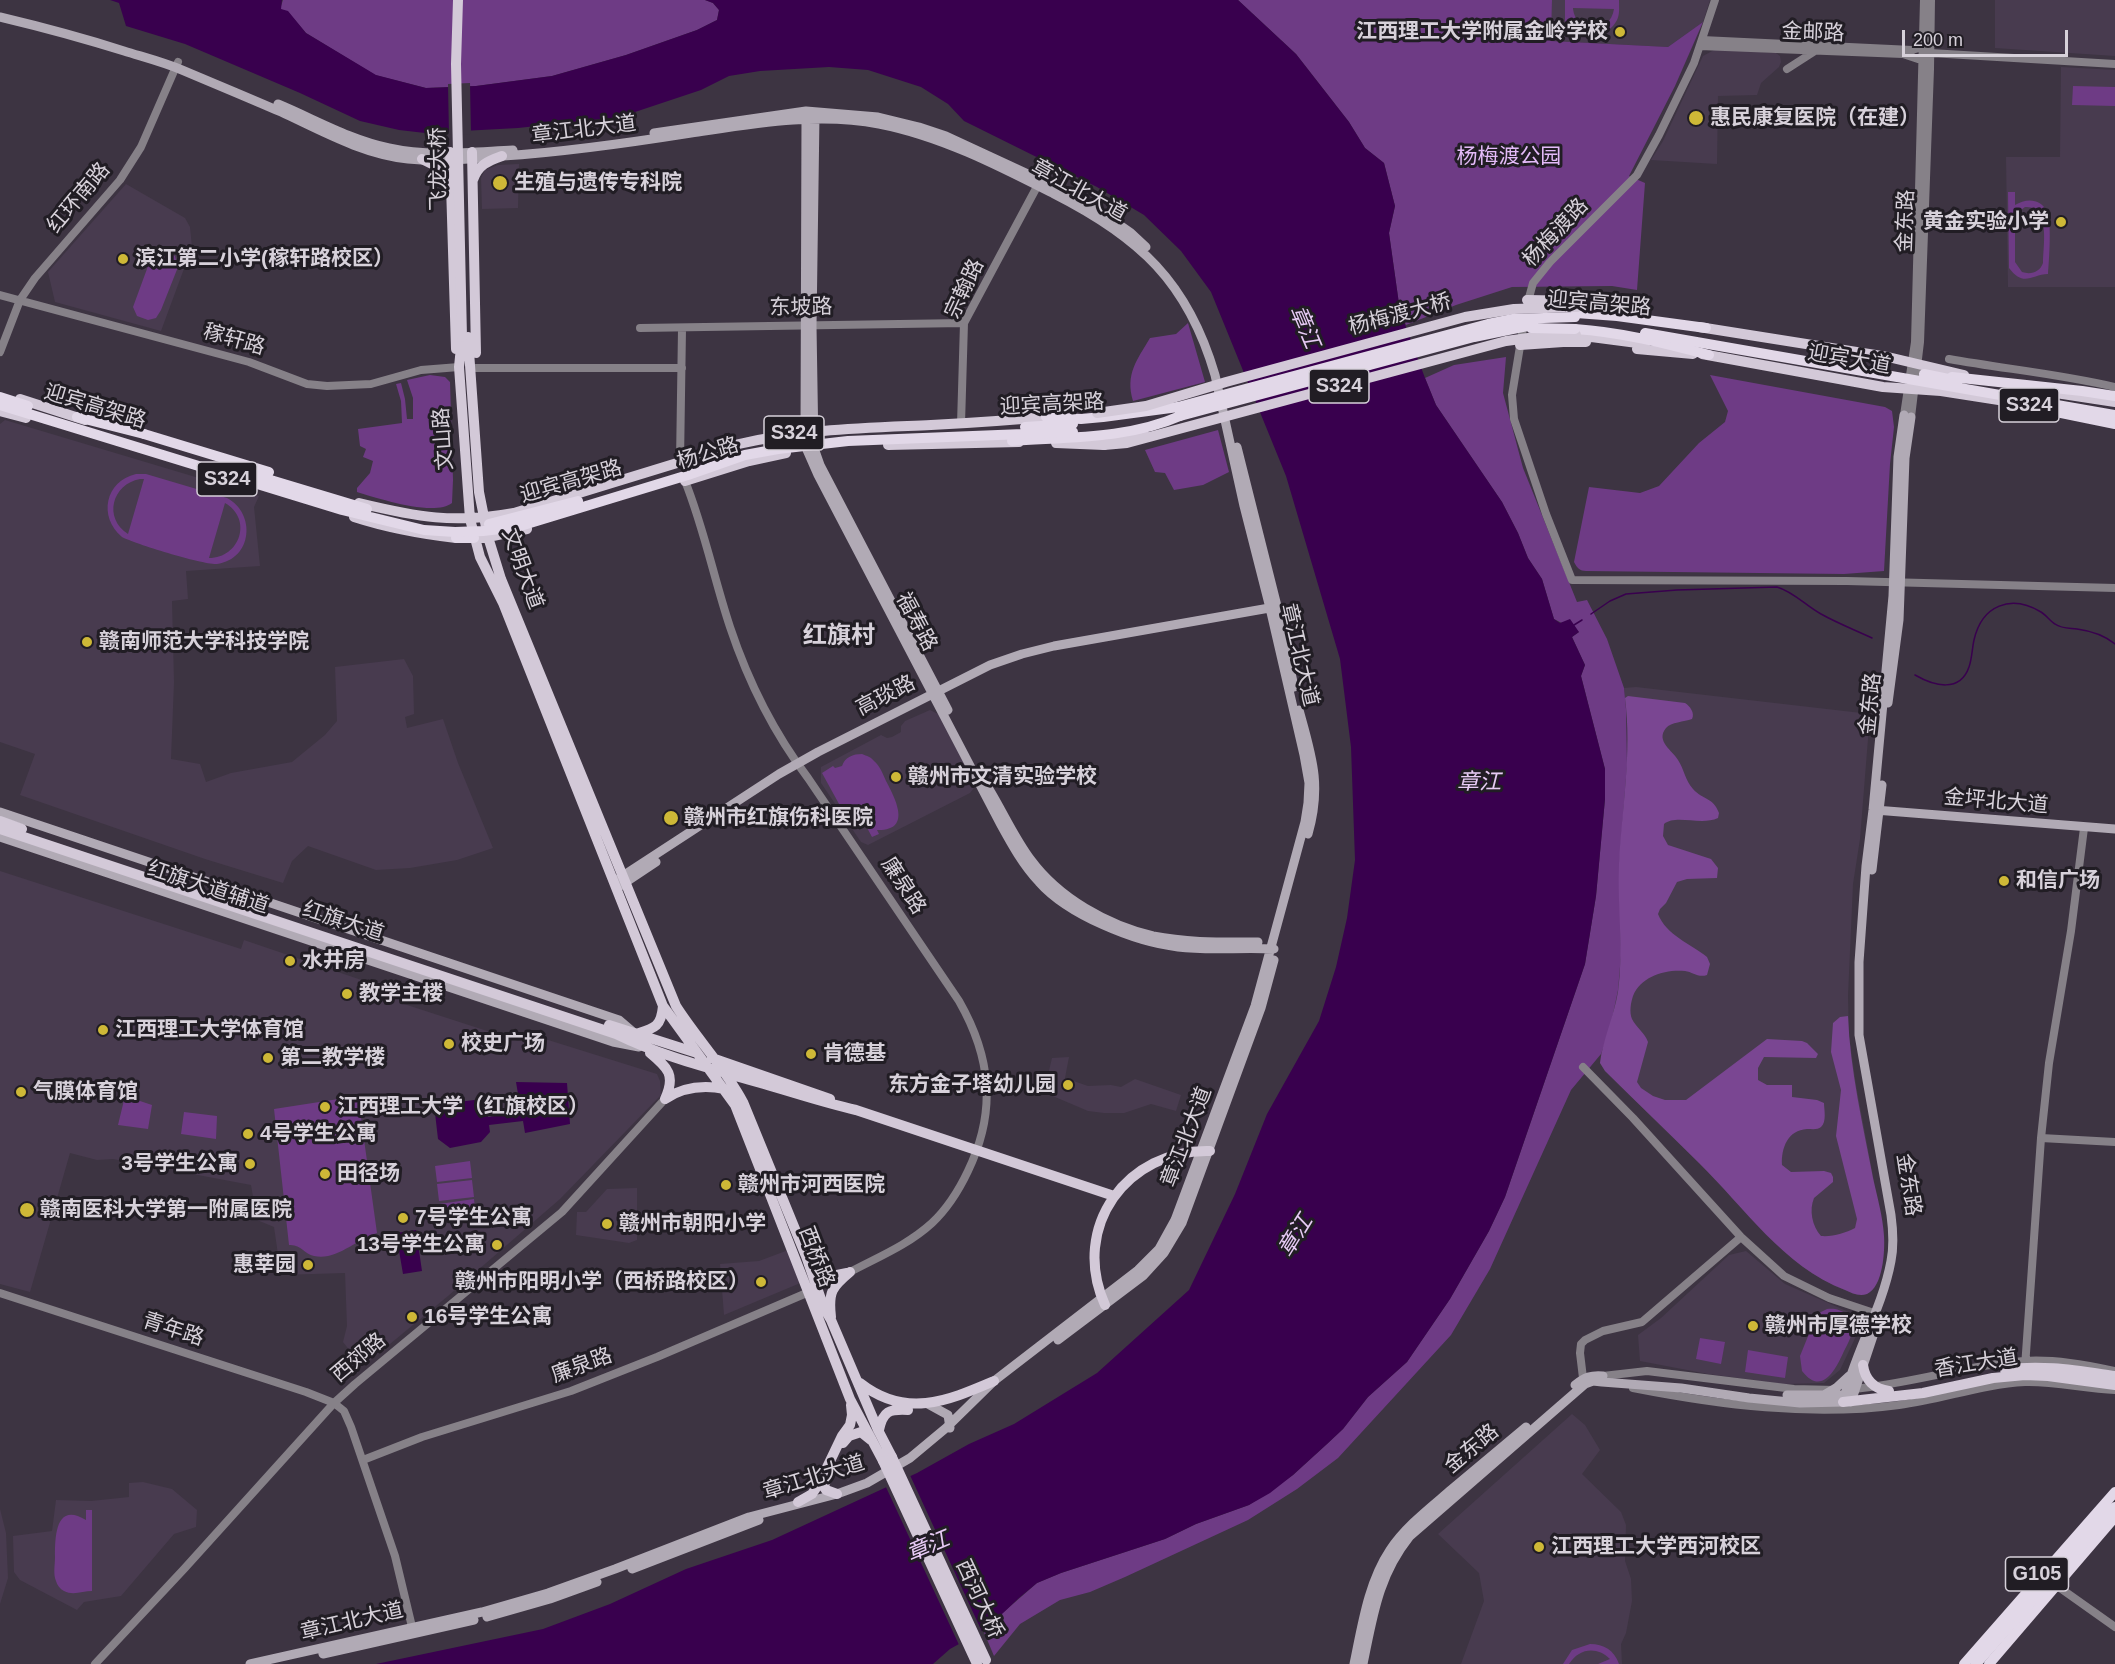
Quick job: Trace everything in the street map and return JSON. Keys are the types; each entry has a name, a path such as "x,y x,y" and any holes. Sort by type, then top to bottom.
{"highway":[{"path":"1012,441 1103,429 1179,412 1513,323 1542,313 1576,321 1602,331 1669,344 1709,355"},
{"path":"1513,323 1576,321 1617,316 1706,328"},
{"name":"迎宾高架路","path":"1576,321 1914,366 2115,410"},
{"name":"迎宾高架路","path":"1646,330 2115,415"},
{"path":"1914,366 2115,396"},
{"path":"1941,385 2115,426"},
{"name":"迎宾高架路","path":"0,397 387,516 456,526 494,524 558,507 744,449 778,442 848,434 1103,429"},
{"name":"迎宾高架路","path":"0,405 342,510 424,530 455,532 517,527 688,475 745,455 778,449 848,441 1073,428"},
{"path":"1103,429 1140,430 1162,424 1179,412"},
{"path":"77,417 144,434 246,465 335,494 387,516"},
{"name":"文明大道","path":"456,538 474,538"},
{"name":"G105","path":"1958,1664 2115,1484"},
{"path":"1964,1664 2115,1492"},
{"path":"1976,1664 2115,1507"},
{"name":"G105","path":"1989,1664 2115,1517"}],"main road":[{"name":"飞龙大桥","path":"458,0 456,64 465,337"},
{"name":"飞龙大桥","path":"465,0 463,64 465,337"},
{"name":"章江北大道","path":"0,11 64,26 177,65 376,145 406,152 450,156"},
{"name":"章江北大道","path":"0,17 177,65 360,147 390,156 422,159 472,155 811,115 877,124 915,133 1039,183 1094,214 1127,238 1160,269 1184,303 1202,338 1226,413 1255,554 1274,610 1309,783 1305,822 1275,946 1182,1223 1164,1253 1143,1276 1103,1301 996,1383 948,1428 910,1458 867,1483 837,1494 798,1502 719,1527 548,1593 278,1664"},
{"name":"章江北大道","path":"472,155 502,156 575,150 811,115"},
{"name":"福寿路","path":"811,115 809,326 811,449 818,475 936,694 1000,825 1022,861 1041,884 1063,902 1097,922 1128,936 1179,948 1275,946"},
{"path":"472,155 476,368 472,386"},
{"path":"450,156 455,337 459,367"},
{"path":"473,180 475,173 483,165 502,156"},
{"path":"422,159 440,168 451,183"},
{"path":"1527,300 1604,303 1622,306 1638,314"},
{"name":"杨梅渡大桥","path":"1103,429 1146,406 1465,317 1514,309 1576,321"},
{"name":"迎宾大道","path":"1576,321 1638,314 1706,328 1888,357 1914,366 2020,387 2115,402"},
{"name":"S324","path":"1103,429 1127,443 1506,341 1543,336 1576,321"},
{"name":"文山路","path":"465,337 459,367 470,519 474,538"},
{"name":"文山路","path":"465,337 472,386 479,492 484,518"},
{"name":"迎宾大道","path":"1520,345 1586,342 1709,355 1883,387 2031,405 2115,426"},
{"name":"文明大道","path":"0,392 346,501 425,517 484,518 501,579 619,882 663,1006 698,1053 711,1063"},
{"name":"文明大道","path":"0,411 383,527 423,535 456,538"},
{"path":"1103,429 1133,436 1226,413"},
{"name":"金东路","path":"1849,1396 1877,1315 1890,1290 1898,1240 1896,1213 1864,1035 1864,959 1886,722 1899,620 1898,457 1907,416"},
{"name":"杨公路","path":"484,518 525,510 751,441 809,431 962,424 1046,417 1103,429"},
{"name":"杨公路","path":"474,538 530,528 749,461 811,449 1012,441 1085,443 1103,429"},
{"name":"文明大道","path":"474,538 480,557 503,603 619,882 676,1006 711,1063"},
{"name":"高琰路","path":"619,882 799,766 990,665 1036,650 1274,610"},
{"name":"金坪北大道","path":"1877,810 2115,829"},
{"name":"红旗大道辅道","path":"0,812 619,1020 635,1034"},
{"name":"红旗大道","path":"0,821 635,1034 698,1053"},
{"name":"红旗大道","path":"0,829 605,1030 671,1057 711,1063 818,1094 856,1110"},
{"name":"红旗大道辅道","path":"0,837 613,1042 646,1048"},
{"path":"635,1034 656,1026 662,1017 663,1006"},
{"path":"646,1048 667,1067 670,1084 665,1099"},
{"name":"西桥路","path":"711,1063 724,1073 744,1102 806,1256 824,1308 878,1430 888,1459"},
{"name":"西桥路","path":"711,1063 735,1105 850,1399 873,1441 888,1459"},
{"path":"724,1073 815,1101 856,1110 1114,1196"},
{"path":"744,1102 751,1088 764,1084"},
{"path":"665,1099 680,1090 707,1087 725,1089"},
{"path":"1103,1301 1095,1271 1095,1243 1103,1216 1114,1196 1128,1180 1150,1164 1175,1154 1206,1151"},
{"path":"806,1256 822,1275 832,1276 850,1272"},
{"path":"831,1320 829,1298 831,1291 850,1272"},
{"path":"1849,1396 1889,1391 2025,1364 2115,1376"},
{"path":"1821,1396 1834,1390 1858,1367 1875,1387 1889,1391"},
{"name":"金东路","path":"1354,1664 1364,1617 1375,1582 1389,1552 1403,1533 1422,1514 1583,1378 1592,1375 1602,1379 1800,1403 1849,1396"},
{"name":"香江大道","path":"1849,1396 1923,1393 1993,1378 2025,1375 2115,1385"},
{"name":"金东路","path":"1363,1664 1376,1602 1396,1554 1410,1536 1576,1390 1602,1379 1685,1383 1749,1393 1849,1396"},
{"path":"857,1381 869,1391 889,1400 932,1407 944,1416 948,1428"},
{"path":"878,1430 883,1416 890,1411 932,1407 985,1391 996,1383"},
{"path":"932,1407 946,1399 996,1383"},
{"name":"章江北大道","path":"250,1664 483,1618 550,1599 752,1522 848,1496 888,1479 912,1464 985,1391"},
{"path":"798,1502 808,1498 815,1489 850,1425 852,1415 850,1399"},
{"path":"837,1494 829,1492 824,1486 844,1440 854,1433 861,1432 873,1441"},
{"name":"西河大桥","path":"888,1459 982,1663"}],"street":[{"name":"杨梅渡路","path":"1715,0 1701,43 1659,135 1637,175 1550,262 1533,283 1527,300 1512,395 1514,419 1546,514 1572,580 1897,583"},
{"name":"金东路","path":"1907,416 1915,342 1924,0"},
{"name":"金东路","path":"1914,366 1920,342 1931,0"},
{"name":"金邮路","path":"1701,43 1912,50 1923,47"},
{"name":"金邮路","path":"1701,43 1783,50 1903,54 1924,61"},
{"path":"1783,50 1789,60 1787,69 1815,51"},
{"path":"1930,53 2115,64"},
{"name":"红环南路","path":"0,352 20,300 48,261 120,180 141,147 177,65"},
{"name":"宗翰路","path":"962,424 964,322 1039,183"},
{"name":"稼轩路","path":"0,295 249,362 307,384 327,386 371,384 421,370 459,367"},
{"name":"东坡路","path":"640,328 964,322"},
{"path":"680,462 682,329"},
{"path":"1949,360 2006,370 2070,376 2115,387"},
{"path":"476,368 682,368"},
{"name":"廉泉路","path":"686,481 731,628 761,700 787,750 959,1001 974,1030 984,1062 987,1089 986,1116 978,1151 958,1192 932,1223 894,1250 850,1272"},
{"path":"1897,583 2115,588"},
{"path":"2025,1364 2041,1138 2049,1063 2071,931 2084,828"},
{"path":"1583,1067 1741,1236 1784,1276 1829,1298 1877,1315"},
{"name":"西郊路","path":"95,1664 334,1403 562,1212 665,1099"},
{"path":"2041,1138 2115,1142"},
{"path":"1583,1378 1580,1353 1581,1344 1585,1340 1603,1330 1642,1322 1741,1236"},
{"name":"廉泉路","path":"363,1460 422,1437 571,1391 809,1292"},
{"name":"青年路","path":"0,1293 295,1388 334,1403"},
{"path":"1602,1379 1647,1371 1794,1389 1834,1390 1849,1396 1875,1387 2025,1364 2071,1364 2115,1371"},
{"path":"1602,1379 1650,1391 1740,1405 1823,1411 1871,1409 1925,1402 2006,1383 2047,1382 2085,1389 2115,1390"},
{"path":"334,1403 344,1411 363,1460 395,1556 413,1630"},
{"path":"2036,1576 2058,1585 2115,1627"}],"shaded area":[{"name":"江西理工大学附属金岭学校","path":"1552,0 1710,0 1703,22 1668,47 1550,41"},
{"path":"1995,0 2115,0 2115,56 1995,48"},
{"name":"惠民康复医院（在建）","path":"1716,49 1776,53 1780,56 1781,62 1779,67 1761,83 1757,95 1718,96 1717,164 1651,160 1663,141 1703,56"},
{"name":"黄金实验小学","path":"2061,67 2115,70 2115,287 2008,287 2006,157 2060,157"},
{"name":"生殖与遗传专科院","path":"519,164 518,208 482,209 481,178 485,170 498,165"},
{"name":"滨江第二小学(稼轩路校区）","path":"126,184 185,218 190,227 192,247 161,331 55,302 48,272"},
{"name":"赣南师范大学科技学院","path":"5,420 259,496 254,507 260,566 186,571 188,599 172,601 174,682 171,759 200,764 206,782 231,773 292,762 325,735 337,721 335,667 404,659 413,676 414,714 405,717 407,728 443,719 458,763 493,848 457,860 410,868 376,870 308,846 292,861 283,883 205,859 20,795 35,754 0,742 0,424"},
{"path":"1636,687 1870,714 1860,839 1853,884 1848,996 1849,1036 1856,1085 1884,1235 1883,1263 1878,1281 1867,1294 1858,1295 1835,1286 1812,1273 1782,1249 1605,1071 1600,1063 1627,765 1628,729 1624,688"},
{"path":"1628,696 1685,703 1690,708 1693,714 1692,719 1668,726 1663,733 1664,741 1678,760 1690,786 1711,801 1719,813 1718,818 1711,820 1675,820 1664,824 1663,836 1668,845 1711,859 1718,868 1717,878 1687,879 1677,882 1658,914 1667,928 1679,939 1707,957 1710,964 1707,975 1670,971 1655,975 1637,989 1633,996 1631,1016 1648,1042 1637,1082 1641,1088 1653,1096 1665,1100 1686,1100 1767,1039 1807,1043 1818,1054 1816,1058 1764,1057 1758,1068 1758,1080 1767,1085 1792,1085 1792,1097 1824,1103 1823,1125 1818,1129 1800,1130 1790,1136 1784,1146 1782,1165 1791,1172 1824,1171 1831,1173 1833,1182 1814,1198 1812,1218 1821,1236 1843,1233 1855,1228 1857,1219 1836,1136 1841,1090 1831,1052 1833,1023 1840,1017 1848,1016 1854,1077 1884,1236 1880,1277 1877,1284 1867,1294 1853,1293 1823,1280 1784,1251 1605,1071 1600,1063 1620,976 1619,863 1627,760 1625,698"},
{"name":"赣州市文清实验学校","path":"930,710 938,714 975,784 974,788 970,793 868,845 861,842 821,783 821,767 881,735 887,738 892,737 901,732 901,726 905,721"},
{"name":"江西理工大学（红旗校区）","path":"0,871 241,949 244,940 382,987 391,998 406,995 408,1001 404,1004 518,1041 527,1039 529,1034 657,1074 661,1095 560,1199 448,1296 367,1363 361,1365 343,1342 347,1326 345,1273 281,1275 274,1227 257,1220 251,1185 113,1159 97,1160 70,1153 30,1292 0,1284"},
{"name":"东方金子塔幼儿园","path":"1069,1057 1065,1078 1088,1086 1121,1087 1135,1079 1181,1095 1176,1111 1151,1104 1124,1113 1088,1111 1048,1094 1051,1086 1046,1083 1052,1058"},
{"name":"赣州市朝阳小学","path":"637,1188 637,1240 629,1243 576,1235 577,1212 586,1212 607,1189"},
{"name":"赣州市阳明小学（西桥路校区）","path":"791,1249 801,1280 798,1284 724,1315 720,1264 759,1261"},
{"name":"赣州市厚德学校","path":"1746,1251 1785,1284 1851,1313 1857,1334 1840,1370 1824,1383 1784,1384 1708,1374 1640,1361 1638,1335 1661,1318 1729,1255"},
{"name":"江西理工大学西河校区","path":"1572,1414 1585,1425 1600,1450 1582,1474 1621,1512 1626,1525 1625,1561 1631,1579 1632,1601 1626,1633 1621,1644 1622,1664 1461,1664 1484,1601 1479,1573 1438,1534"},
{"path":"143,1482 172,1489 197,1510 196,1527 174,1534 121,1596 84,1602 77,1610 20,1580 14,1572 13,1536 52,1531 56,1500 91,1501 129,1497 129,1483"},
{"path":"0,1509 6,1533 8,1578 0,1604"}],"green space":[{"path":"283,0 705,0 713,3 719,10 717,20 697,30 626,55 552,76 476,86 426,88 375,75 306,33 288,12 280,9"},
{"name":"杨梅渡公园","path":"1238,0 1552,0 1551,41 1668,47 1703,22 1675,86 1629,176 1645,183 1637,290 1612,286 1512,287 1456,305 1406,325 1400,311 1389,233 1395,206 1384,163 1365,148 1349,122 1296,54"},
{"path":"1565,0 1619,0 1618,18 1608,30 1597,34 1585,32 1574,25 1573,33 1565,33","holes":["1573,8 1614,9 1606,23 1593,28 1580,23 1575,17"]},
{"path":"2073,86 2115,87 2115,106 2072,105"},
{"path":"2008,192 2015,192 2015,205 2024,201 2033,201 2041,204 2047,212 2050,233 2048,274 2024,279 2014,274 2009,268","holes":["2025,207 2033,208 2039,213 2044,228 2043,263 2037,271 2025,273 2015,262 2015,219 2017,213"]},
{"path":"164,250 175,256 178,267 161,310 156,318 148,320 137,316 133,307 151,258 155,253"},
{"path":"1188,323 1205,382 1133,401 1131,375 1150,338 1176,334"},
{"path":"1506,357 1503,393 1523,468 1577,602 1587,600 1607,639 1624,688 1627,765 1619,867 1621,955 1618,990 1610,1028 1601,1054 1571,1090 1490,1269 1451,1335 1338,1458 1297,1489 1248,1520 1090,1592 1060,1600 1020,1624 994,1656 983,1630 1037,1583 1165,1539 1196,1524 1249,1505 1293,1475 1343,1429 1368,1397 1407,1362 1450,1299 1489,1231 1505,1197 1585,964 1596,896 1605,799 1605,769 1581,676 1585,665 1572,637 1579,632 1554,619 1542,579 1528,558 1502,502 1436,405 1425,378 1454,365"},
{"path":"430,375 445,377 450,382 452,503 444,507 419,507 357,492 357,488 370,473 373,461 363,457 366,449 360,446 358,429 402,423 401,401 396,384 401,383 407,419 413,419 413,398 407,380"},
{"path":"1710,375 1885,407 1892,411 1894,427 1884,571 1844,574 1586,571 1578,567 1574,562 1589,487 1640,493 1659,486 1699,443 1725,422 1728,411"},
{"path":"1218,430 1229,472 1203,485 1174,490 1165,473 1155,472 1145,450"},
{"path":"136,474 146,474 227,498 243,514 246,524 244,545 238,554 217,564 170,554 122,537 114,529 110,520 108,501 117,484","holes":["144,479 128,534 115,519 114,502 123,487","225,503 234,510 239,518 239,536 229,552 209,558"]},
{"path":"862,754 872,758 880,768 897,804 898,812 895,825 888,829 877,830 879,834 872,837 856,807 844,813 822,773 833,766 835,768 842,766 850,757"},
{"path":"125,1096 152,1105 148,1129 118,1125"},
{"name":"田径场","path":"358,1096 377,1233 339,1253 322,1257 314,1256 297,1246 289,1245 274,1109"},
{"path":"184,1112 217,1116 216,1139 181,1134"},
{"path":"470,1161 472,1178 437,1182 435,1166"},
{"path":"472,1180 474,1197 439,1201 437,1184"},
{"path":"474,1199 476,1216 441,1220 439,1204"},
{"path":"1827,1309 1837,1309 1845,1313 1852,1324 1852,1332 1848,1344 1828,1378 1816,1381 1802,1371 1800,1356 1817,1314"},
{"path":"1700,1338 1725,1342 1721,1364 1696,1359"},
{"path":"1748,1350 1788,1357 1785,1378 1745,1372"},
{"path":"86,1510 92,1510 92,1591 67,1592 56,1582 57,1532 59,1524 68,1515 76,1515 86,1520"},
{"path":"1590,1644 1608,1649 1619,1664 1598,1664 1610,1659 1600,1652 1588,1651 1578,1655 1569,1664 1563,1664 1572,1650"}],"water":[{"name":"章江","path":"110,0 282,0 281,9 288,11 306,33 376,75 426,88 476,86 552,76 626,55 697,30 717,20 719,10 713,3 705,0 1238,0 1296,54 1349,122 1365,148 1384,163 1395,206 1389,233 1400,311 1436,405 1502,502 1528,558 1542,579 1554,619 1560,623 1570,619 1579,632 1572,637 1585,665 1581,676 1605,769 1605,799 1596,896 1585,964 1505,1197 1489,1231 1450,1299 1407,1362 1368,1397 1343,1429 1293,1475 1270,1493 1249,1505 1196,1524 1165,1539 1037,1583 986,1629 950,1649 933,1664 376,1664 543,1629 610,1604 686,1569 772,1540 917,1473 969,1444 1014,1424 1097,1373 1189,1290 1235,1194 1267,1114 1319,1021 1336,967 1347,918 1355,860 1351,747 1340,659 1286,476 1211,292 1181,251 1144,215 1097,187 964,121 948,104 921,87 868,70 829,67 760,71 729,76 701,90 620,117 518,128 425,133 360,121 185,44 126,26 119,3"},
{"path":"516,1082 567,1083 570,1124 525,1133 523,1121 489,1125 490,1132 481,1142 450,1148 438,1139 435,1113 443,1104 474,1100 487,1107 488,1117 521,1112"},
{"path":"416,1230 422,1271 403,1274 396,1233"}],"pier":[{"path":"470,83 471,134 449,135 448,84"},
{"path":"909,1473 983,1634 960,1647 885,1485"}],"waterway":[{"path":"1591,614 1610,601 1626,594 1777,587 1789,592 1827,617 1872,638"},
{"path":"1915,675 1938,684 1946,685 1959,681 1969,667 1974,640 1984,618 1999,606 2009,604 2030,607 2041,612 2058,626 2093,632 2115,644"},
{"path":"1574,625 1582,620"}],"place":[{"name":"江西理工大学附属金岭学校","path":"1620,32"},
{"name":"惠民康复医院（在建）","path":"1696,118"},
{"name":"生殖与遗传专科院","path":"500,183"},
{"name":"黄金实验小学","path":"2061,222"},
{"name":"滨江第二小学(稼轩路校区）","path":"123,259"},
{"name":"赣南师范大学科技学院","path":"87,642"},
{"name":"赣州市文清实验学校","path":"896,777"},
{"name":"赣州市红旗伤科医院","path":"671,818"},
{"name":"和信广场","path":"2004,881"},
{"name":"水井房","path":"290,961"},
{"name":"教学主楼","path":"347,994"},
{"name":"江西理工大学体育馆","path":"103,1030"},
{"name":"校史广场","path":"449,1044"},
{"name":"肯德基","path":"811,1054"},
{"name":"第二教学楼","path":"268,1058"},
{"name":"东方金子塔幼儿园","path":"1068,1085"},
{"name":"气膜体育馆","path":"21,1092"},
{"name":"江西理工大学（红旗校区）","path":"325,1107"},
{"name":"4号学生公寓","path":"248,1134"},
{"name":"3号学生公寓","path":"250,1164"},
{"name":"田径场","path":"325,1174"},
{"name":"赣州市河西医院","path":"726,1185"},
{"name":"赣南医科大学第一附属医院","path":"27,1210"},
{"name":"7号学生公寓","path":"403,1218"},
{"name":"赣州市朝阳小学","path":"607,1224"},
{"name":"13号学生公寓","path":"497,1245"},
{"name":"惠莘园","path":"308,1265"},
{"name":"赣州市阳明小学（西桥路校区）","path":"761,1282"},
{"name":"16号学生公寓","path":"412,1317"},
{"name":"赣州市厚德学校","path":"1753,1326"},
{"name":"江西理工大学西河校区","path":"1539,1547"}],"district":[{"name":"红旗村","path":"839,636"}]}
